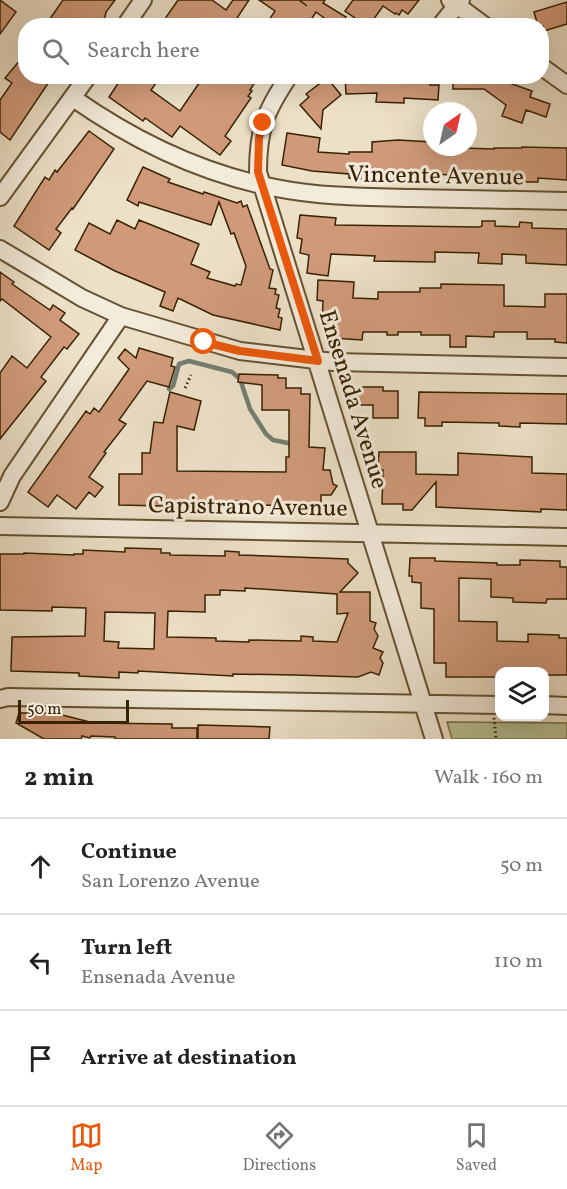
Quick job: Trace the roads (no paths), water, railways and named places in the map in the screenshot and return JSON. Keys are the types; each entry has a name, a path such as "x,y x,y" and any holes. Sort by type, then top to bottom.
{"street":[{"path":"131,18 143,0"},
{"path":"445,18 456,2 475,18"},
{"path":"549,72 567,85"},
{"path":"0,197 83,84"},
{"name":"Ensenada Avenue","path":"284,84 267,111 259,138 258,172 434,739"},
{"name":"Vincente Avenue","path":"73,98 143,141 175,156 262,185 332,196 567,201"},
{"path":"0,249 81,298 121,316 240,351 318,361 567,367"},
{"path":"0,502 12,476 121,316"},
{"name":"Capistrano Avenue","path":"0,526 567,537"},
{"path":"0,699 8,697 495,705"},
{"path":"549,705 567,706"}],"waterway":[{"path":"169,389 173,386 179,364 189,361 232,372 240,379 250,409 266,434 273,440 293,444"}]}
